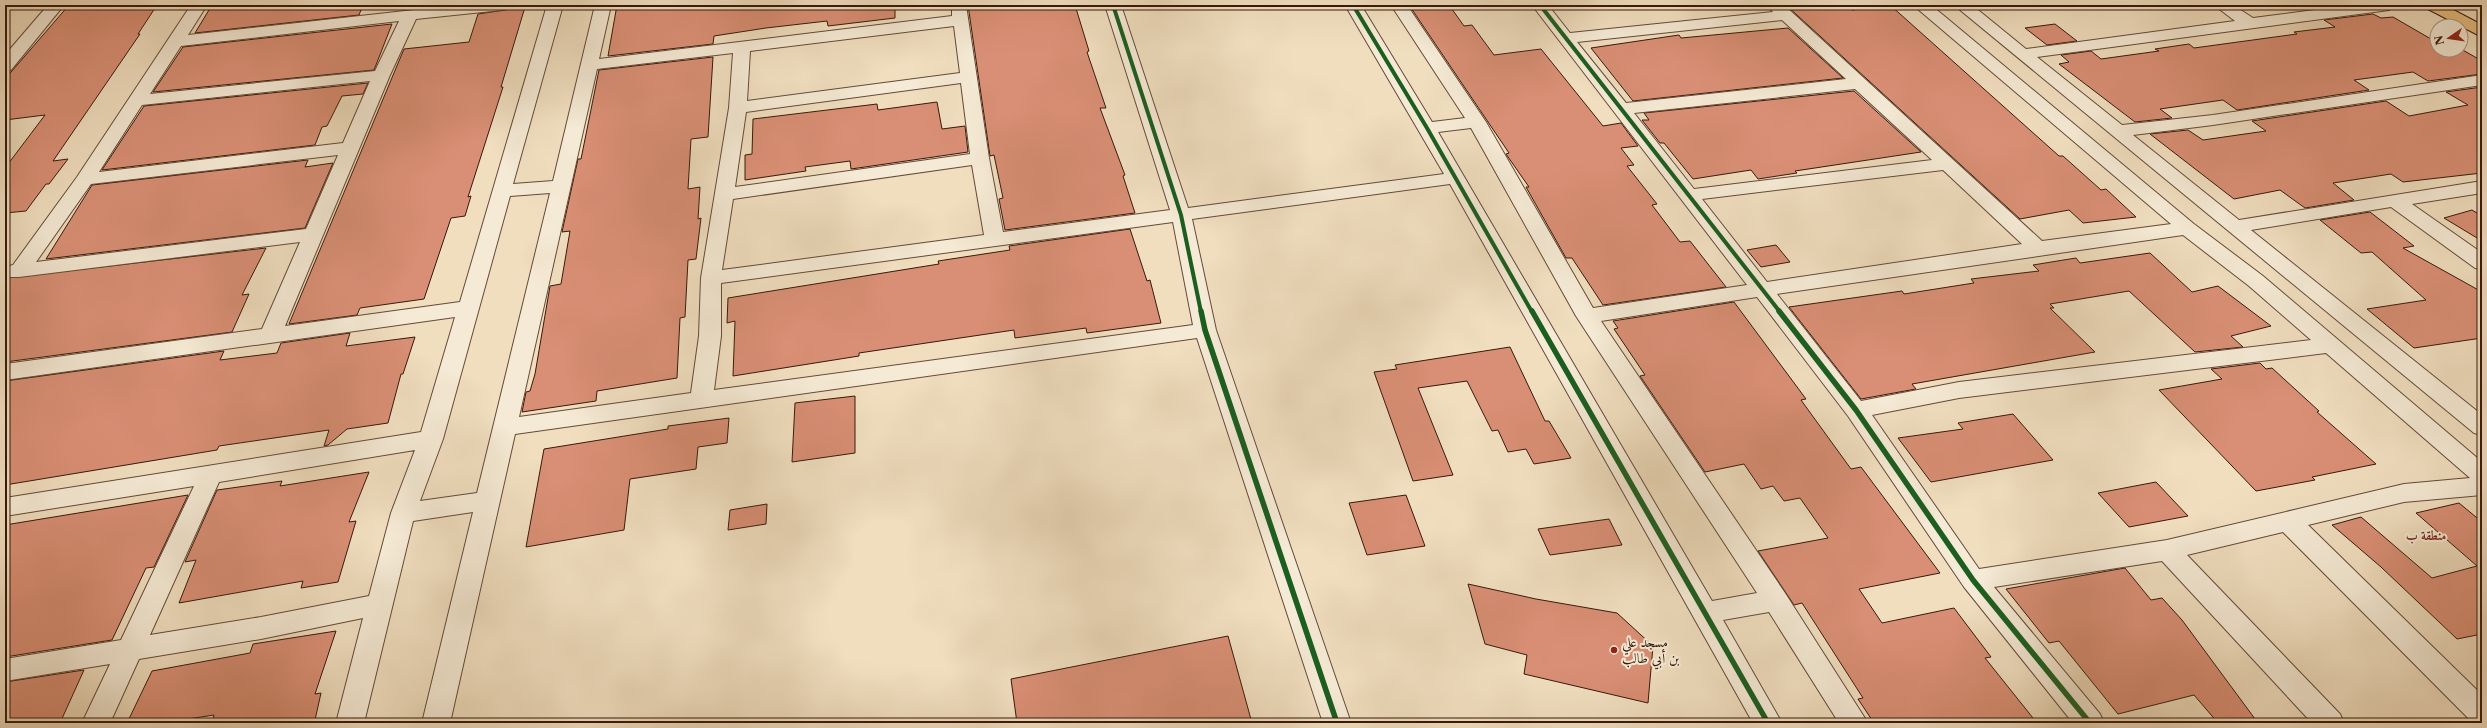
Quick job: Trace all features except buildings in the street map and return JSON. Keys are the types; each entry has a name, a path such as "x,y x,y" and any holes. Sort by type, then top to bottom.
{"highway":[{"path":"2432,5 2482,32"}],"street":[{"path":"5,66 56,5"},
{"path":"12,272 85,179 177,41 199,5"},
{"path":"177,41 409,17 502,5"},
{"path":"350,723 404,513 431,439 555,5"},
{"path":"436,723 486,501 603,5"},
{"path":"1113,5 1181,215 1205,330 1337,723"},
{"path":"1353,5 1427,128 1454,178 1768,723"},
{"path":"1399,5 1477,122 1587,316 1776,600 1854,723"},
{"path":"1540,5 1856,410 1973,580 2090,723"},
{"path":"1921,5 2186,228 2256,281 2482,475"},
{"path":"1962,5 2298,276 2482,427"},
{"path":"2222,5 2250,24"},
{"path":"2023,54 2389,5"},
{"path":"1566,38 1780,10 2038,248"},
{"path":"590,65 742,46 960,12 980,158 995,240"},
{"path":"270,336 381,75 409,17"},
{"path":"702,399 710,336 711,278 738,108 742,46"},
{"path":"138,100 381,75"},
{"path":"738,108 969,77"},
{"path":"2118,131 2221,119 2482,80"},
{"path":"1621,109 1860,84"},
{"path":"1427,128 1477,122"},
{"path":"85,179 350,148"},
{"path":"725,194 980,158"},
{"path":"1689,195 1946,164"},
{"path":"711,278 1454,178"},
{"path":"502,191 560,186"},
{"path":"2236,226 2482,187"},
{"path":"2395,202 2482,263"},
{"path":"1587,316 2038,248 2186,228"},
{"path":"12,272 314,234"},
{"path":"2256,281 2298,276"},
{"path":"5,372 468,308"},
{"path":"504,427 1205,330"},
{"path":"1856,410 1959,390 2332,345"},
{"path":"5,507 431,439"},
{"path":"96,723 211,474"},
{"path":"1973,580 2167,550 2404,493 2482,486"},
{"path":"404,513 486,501"},
{"path":"2288,521 2482,713"},
{"path":"2167,550 2330,723"},
{"path":"1705,613 1776,600"},
{"path":"5,670 261,628 380,604"}],"cycle path":[{"path":"1113,5 1181,215 1205,330 1337,723"},
{"path":"1353,5 1427,128 1768,723"},
{"path":"1540,5 1856,410 1973,580 2090,723"}],"place":[{"name":"مسجد علي بن أبي طالب","path":"1614,650"}],"district":[{"name":"منطقة ب","path":"2426,535"}]}
